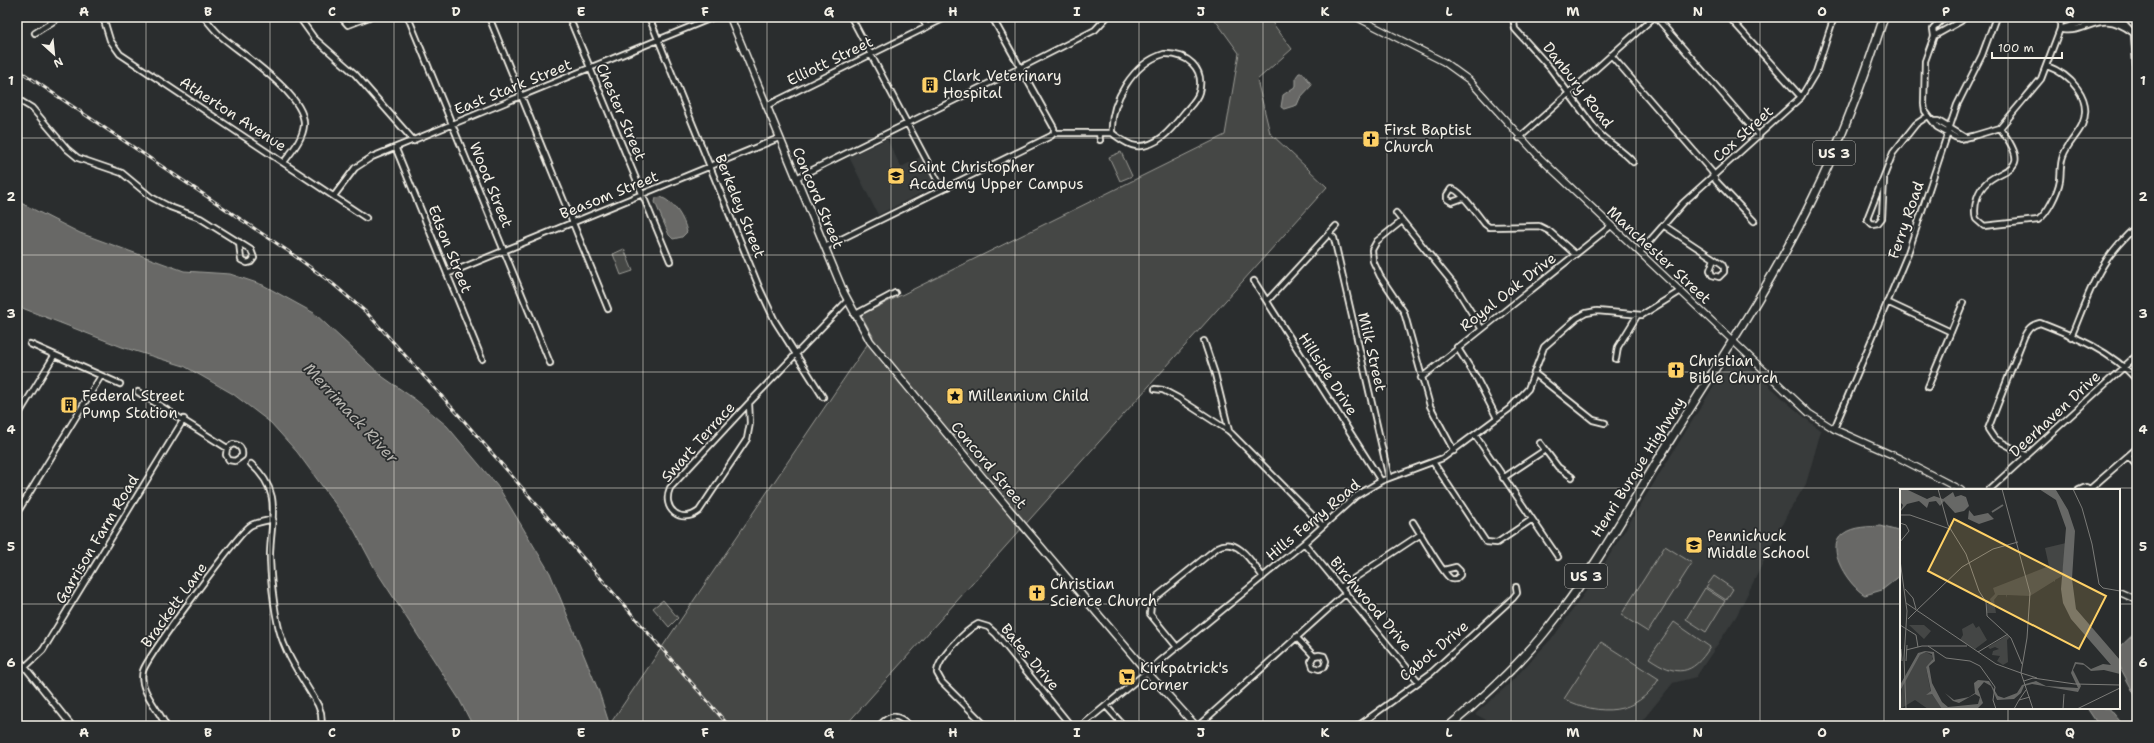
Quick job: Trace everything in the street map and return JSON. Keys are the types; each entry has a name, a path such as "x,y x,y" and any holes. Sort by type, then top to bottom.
{"main road":[{"name":"Concord Street","path":"730,17 847,301 854,315 882,358 1147,672 1197,726"},
{"name":"Henri Burque Highway","path":"1449,726 1517,664 1559,614 1583,581 1732,340 1814,196 1854,105 1884,17"}],"street":[{"path":"35,33 60,17"},
{"name":"Atherton Avenue","path":"103,17 110,40 120,54 366,218"},
{"path":"204,17 222,36 250,57 270,75 295,101 301,110 304,120 303,131 284,162"},
{"path":"299,17 314,38 355,74 414,141"},
{"path":"341,17 348,25 369,17"},
{"name":"Wood Street","path":"408,17 550,362"},
{"path":"489,17 574,222 608,309"},
{"name":"Chester Street","path":"569,17 670,261"},
{"name":"Berkeley Street","path":"649,17 711,166 759,287 775,321 823,397"},
{"name":"East Stark Street","path":"334,196 360,164 714,17"},
{"path":"850,17 942,189"},
{"path":"921,17 927,27"},
{"name":"Elliott Street","path":"766,106 947,17"},
{"path":"992,17 1054,128 1054,133"},
{"path":"796,178 1095,30 1107,17"},
{"name":"Manchester Street","path":"1356,17 1444,62 1461,73 1481,92 1519,138 1640,252 1679,292 1799,403 1834,429 1899,458 1960,489"},
{"name":"Danbury Road","path":"1513,17 1515,29 1537,53 1600,134 1625,153 1633,162"},
{"path":"1519,138 1655,17 1759,136"},
{"path":"1729,17 1801,97"},
{"path":"1825,17 1833,18"},
{"path":"1945,17 1933,29 1934,36 1925,61 1924,104 1928,116 1933,121 1948,135 1960,139 2000,128 2038,84 2047,66 2060,29 2061,17"},
{"path":"1934,36 1962,21 1964,17"},
{"name":"Ferry Road","path":"1834,429 1908,253 1957,105 1982,55 1996,17"},
{"name":"Cox Street","path":"1640,252 1683,203 1801,97 1816,72 1833,18"},
{"path":"2060,29 2094,18 2105,18 2124,23 2136,34 2137,80"},
{"path":"825,247 1051,136 1054,133 1112,133 1123,141 1136,146 1147,145 1168,133 1195,100 1199,92 1199,76 1196,67 1189,59 1174,54 1164,54 1155,57 1138,70 1120,96 1111,122 1112,133"},
{"path":"1611,55 1754,221"},
{"path":"2000,128 2015,149 2014,163 2005,172 1989,180 1981,187 1974,209 1976,219 1984,226 2033,222 2042,217 2057,190 2062,157 2078,131 2084,116 2083,101 2072,81 2059,70 2047,66"},
{"path":"17,99 32,108 67,149 78,158 122,173 151,197 200,218 239,242 252,251 254,258 251,262 244,263 240,260 239,242"},
{"path":"1884,179 1882,218 1878,223 1872,224 1867,219 1869,212 1884,179 1893,153 1917,122 1928,116"},
{"path":"1933,121 1938,121 1966,138"},
{"path":"1099,133 1100,140"},
{"name":"Beasom Street","path":"447,274 780,138"},
{"name":"Edson Street","path":"396,148 482,358"},
{"path":"1464,198 1489,227 1539,226 1549,231 1575,254"},
{"path":"1396,213 1455,286 1481,328"},
{"path":"1402,221 1377,241 1374,245 1372,256 1377,271 1404,312 1421,378 1430,406 1454,451"},
{"path":"1663,225 1714,259"},
{"path":"1267,301 1336,226"},
{"name":"Royal Oak Drive","path":"1421,378 1481,328 1611,226"},
{"path":"2071,337 2088,294 2105,259 2119,242 2137,226"},
{"name":"Milk Street","path":"1329,233 1334,238 1389,478"},
{"name":"Hillside Drive","path":"1254,281 1381,481"},
{"path":"1616,359 1618,347 1637,316 1651,310 1679,292"},
{"path":"854,315 896,293"},
{"name":"Swart Terrace","path":"749,403 749,434 744,444 699,511 688,517 676,515 668,506 667,500 670,488 749,403 847,301"},
{"path":"1887,302 1951,332"},
{"path":"1928,387 1963,303"},
{"name":"Hills Ferry Road","path":"1081,726 1304,543 1356,496 1381,481 1433,462 1454,451 1497,418 1525,394 1544,347 1582,315 1597,311 1637,316"},
{"path":"2027,456 1994,438 1990,434 1989,423 2030,328 2040,323 2100,349 2124,366 2137,380"},
{"path":"1204,341 1215,374 1229,431"},
{"path":"30,344 54,356 120,384"},
{"path":"1457,348 1476,377 1497,418"},
{"name":"Deerhaven Drive","path":"1990,489 2137,355"},
{"path":"17,417 54,356"},
{"path":"1534,373 1593,420 1605,423"},
{"path":"17,513 101,376"},
{"path":"1155,388 1163,390 1178,398 1229,431 1323,526"},
{"path":"138,392 184,419 227,448"},
{"name":"Garrison Farm Road","path":"25,667 43,650 184,419"},
{"path":"1475,435 1558,557"},
{"path":"1540,443 1558,467 1572,477"},
{"path":"2091,489 2137,448"},
{"path":"1504,478 1545,450"},
{"path":"2128,456 2137,466"},
{"path":"1433,462 1482,539 1492,544 1497,543 1532,520"},
{"path":"251,464 260,473 269,488 273,501 270,560 280,631 290,658 318,705 321,713 322,726"},
{"name":"Brackett Lane","path":"166,726 162,716 144,688 143,671 165,637 228,550 250,526 273,519"},
{"path":"1413,522 1444,570"},
{"path":"1341,587 1421,534"},
{"name":"Birchwood Drive","path":"1304,543 1418,681"},
{"path":"1177,647 1150,614 1151,604 1156,597 1218,547 1225,544 1239,548 1263,577"},
{"name":"Cabot Drive","path":"1358,726 1431,673 1517,593 1516,587"},
{"path":"2120,592 2137,600"},
{"path":"1197,726 1346,593"},
{"name":"Bates Drive","path":"986,726 942,682 937,673 940,662 968,630 978,624 988,627 996,634 1071,726"},
{"path":"1296,638 1314,656"},
{"path":"17,657 72,726"},
{"path":"1106,706 1124,726"},
{"path":"879,726 893,715 899,716 910,726"}],"shaded area":[{"path":"1213,17 1268,17 1292,49 1257,80 1270,133 1327,187 845,726 613,726 612,721 873,336 861,315 1225,135 1239,53"},
{"name":"Saint Christopher Academy Upper Campus","path":"887,139 901,167 922,156 937,185 878,215 849,157"},
{"path":"1121,152 1132,176 1120,181 1109,157"},
{"path":"624,249 633,271 621,275 613,254"},
{"name":"Pennichuck Middle School","path":"1734,353 1790,405 1821,431 1806,484 1788,513 1737,615 1696,677 1673,683 1638,726 1497,726 1475,714 1508,685 1554,636 1596,577"},
{"path":"1665,546 1692,563 1648,632 1621,615"},
{"path":"1714,576 1733,589 1726,600 1706,587"},
{"path":"1705,588 1725,601 1706,632 1686,619"},
{"path":"663,600 678,618 669,627 653,608"},
{"path":"1674,622 1710,647 1697,664 1690,668 1676,671 1649,658"},
{"path":"1601,642 1659,679 1650,691 1640,700 1628,706 1604,710 1577,705 1564,699"}],"water":[{"path":"1299,73 1303,73 1312,85 1300,98 1297,105 1284,109 1281,107 1283,95 1296,86 1296,77"},
{"path":"661,197 675,207 684,221 687,232 682,237 673,239 669,235 655,202 656,198"},
{"name":"Merrimack River","path":"17,201 80,233 184,271 230,274 263,285 314,313 383,377 416,400 447,426 499,488 550,573 599,692 610,726 473,726 459,699 375,569 353,528 297,452 271,423 233,394 184,366 122,347 17,306"},
{"path":"1881,526 1900,532 1900,576 1882,590 1865,595 1852,584 1846,576 1837,557 1836,548 1838,540 1843,534 1847,531 1861,527"},
{"path":"2137,631 2137,699 2120,667 2120,647"},
{"path":"2088,709 2110,709 2124,726 2099,726"}],"railway":[{"path":"17,69 288,251 333,284 367,313 465,422 729,726"}],"place":[{"name":"Clark Veterinary Hospital","path":"930,85"},
{"name":"First Baptist Church","path":"1371,139"},
{"name":"Saint Christopher Academy Upper Campus","path":"896,176"},
{"name":"Christian Bible Church","path":"1676,370"},
{"name":"Millennium Child","path":"955,396"},
{"name":"Federal Street Pump Station","path":"69,405"},
{"name":"Pennichuck Middle School","path":"1694,545"},
{"name":"Christian Science Church","path":"1037,593"},
{"name":"Kirkpatrick's Corner","path":"1127,677"}]}
